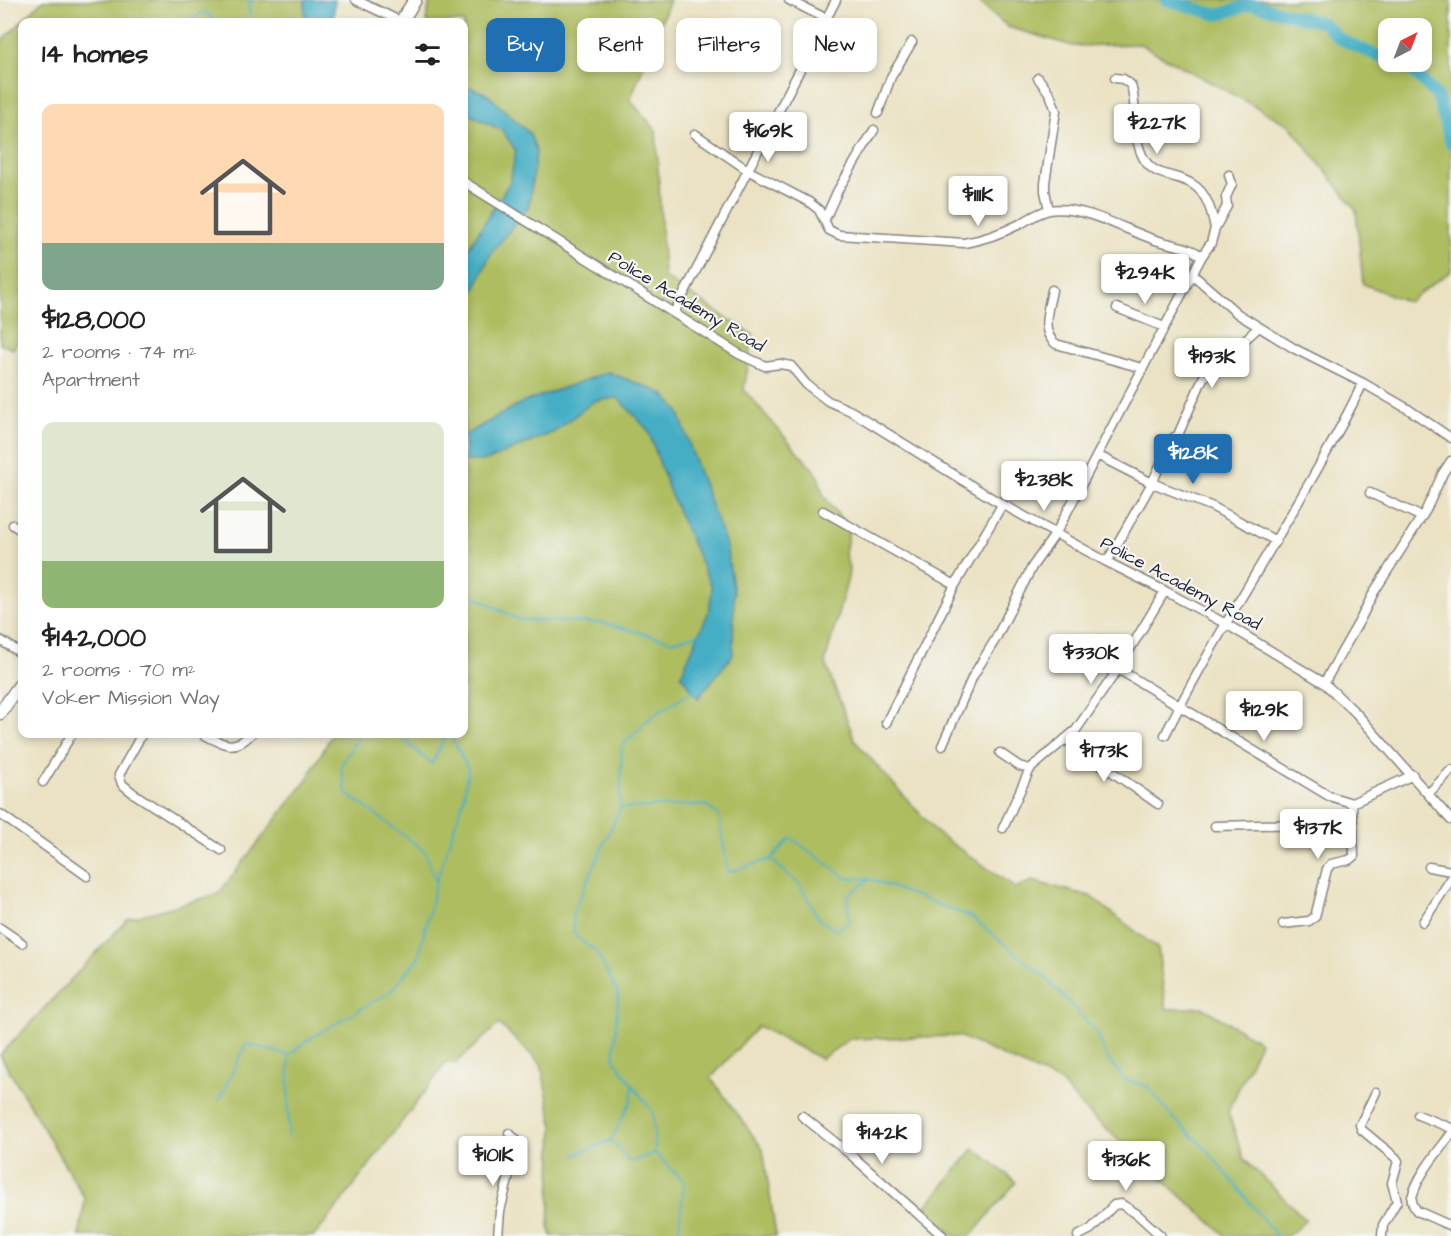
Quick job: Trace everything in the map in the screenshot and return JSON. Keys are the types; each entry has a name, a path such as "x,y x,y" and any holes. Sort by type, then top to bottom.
{"street":[{"path":"356,0 393,18"},
{"path":"404,18 415,0"},
{"path":"789,0 824,18"},
{"path":"827,18 836,0"},
{"path":"878,113 891,77 912,42"},
{"path":"674,313 799,72"},
{"path":"1038,78 1050,94 1056,111 1045,183 1049,210"},
{"path":"1115,78 1123,79 1131,85 1137,139 1144,159 1155,172 1191,182 1199,189 1210,208 1215,228"},
{"path":"825,219 838,190 874,130"},
{"path":"695,134 749,171 809,202 819,210 829,230 839,235 964,243 1002,232 1049,210 1075,212 1103,219 1148,238 1192,250 1202,256"},
{"path":"942,746 973,676 995,640 1032,567 1056,533 1142,368 1211,243 1215,228 1227,206 1226,197 1232,184 1229,175"},
{"name":"Police Academy Road","path":"468,185 739,354 765,366 780,364 791,366 806,384 828,401 851,411 1002,505 1226,624 1324,683 1356,713 1451,820"},
{"path":"1193,275 1238,314 1295,349 1363,383 1408,409 1451,438"},
{"path":"1052,290 1046,324 1049,339 1056,344 1142,368"},
{"path":"1117,308 1164,327"},
{"path":"1107,562 1152,483 1173,438 1178,435 1203,378 1259,327"},
{"path":"1165,735 1226,624 1340,431 1363,383"},
{"path":"1097,455 1152,483 1213,507 1276,541"},
{"path":"1324,683 1378,585 1422,517 1451,461"},
{"path":"1370,493 1422,517"},
{"path":"886,723 955,585 1002,505"},
{"path":"823,512 955,585"},
{"path":"13,525 18,528"},
{"path":"1003,828 1030,769 1076,730 1118,669 1166,591"},
{"path":"0,640 18,651"},
{"path":"1118,669 1329,796 1352,803 1413,775"},
{"path":"0,713 18,688"},
{"path":"43,782 70,738"},
{"path":"140,738 118,775 122,784 221,850"},
{"path":"212,738 235,745 248,738"},
{"path":"1065,739 1158,804"},
{"path":"1000,753 1019,766 1030,769"},
{"path":"1430,794 1451,770"},
{"path":"1283,924 1309,921 1315,917 1331,864 1349,860 1354,856 1352,803"},
{"path":"0,814 87,876"},
{"path":"1215,826 1353,823"},
{"path":"1429,867 1451,871"},
{"path":"1422,922 1451,879"},
{"path":"0,928 22,943"},
{"path":"1376,1092 1360,1125 1362,1130 1398,1161 1392,1183 1397,1201 1383,1225 1382,1236"},
{"path":"1418,1115 1451,1128"},
{"path":"802,1116 850,1154 943,1236"},
{"path":"498,1236 500,1211 518,1146 517,1141 509,1133"},
{"path":"1413,1207 1412,1194 1451,1134"},
{"path":"1397,1201 1451,1226"},
{"path":"1078,1236 1091,1229 1114,1205 1121,1204 1137,1214 1161,1236"}],"green space":[{"path":"43,0 305,0 305,18 25,18"},
{"path":"430,0 670,0 663,18 577,18 577,72 641,72 630,100 656,130 664,277 753,335 744,390 818,475 823,495 849,529 845,554 849,568 848,578 825,662 855,741 937,833 1016,888 1032,881 1090,896 1158,949 1166,1009 1202,1007 1260,1042 1228,1112 1244,1159 1306,1220 1288,1236 1226,1236 1087,1112 1060,1082 959,1036 850,1039 821,1059 758,1026 711,1078 763,1149 776,1236 552,1236 549,1227 553,1126 541,1064 499,1024 455,1064 447,1062 314,1236 79,1236 85,1199 0,1055 128,919 218,894 306,781 330,738 468,738 468,18 427,18"},
{"path":"977,0 1451,0 1451,271 1408,302 1363,284 1356,210 1289,125 1140,44 1073,46 1008,27"},
{"path":"18,25 18,340 13,349 0,344 0,43"},
{"path":"974,1148 1016,1182 971,1236 954,1236 923,1210"}],"water":[{"path":"305,0 335,0 333,18 305,18"},
{"path":"468,87 487,94 530,134 536,151 529,206 490,255 468,306 468,249 510,182 516,151 502,130 468,114"},
{"path":"608,372 662,393 678,410 726,545 734,593 733,655 698,698 681,675 709,611 712,588 670,493 648,430 618,398 594,401 554,432 486,461 468,461 468,433 521,403"}],"waterway":[{"path":"250,18 248,5 255,0"},
{"path":"1166,0 1218,15 1251,4 1323,23 1340,39 1378,56"},
{"path":"190,18 207,12 211,18"},
{"path":"1414,72 1437,96 1451,143"},
{"path":"468,593 519,620 603,623 672,641 700,634"},
{"path":"678,1236 684,1182 655,1153 653,1113 614,1059 618,994 597,952 575,936 572,915 620,808 622,746 651,717 693,690"},
{"path":"288,1137 289,1055 309,1039 390,992 418,958 436,882 425,851 346,793 341,766 358,738"},
{"path":"402,738 432,764 444,738"},
{"path":"436,882 463,801 468,769 452,738"},
{"path":"620,808 706,805 719,816 728,872 771,859 791,838 847,878 870,879 971,917 1046,978 1097,1033 1107,1058 1125,1080 1149,1087 1169,1114 1207,1150 1277,1236"},
{"path":"772,860 800,885 819,919 837,931 850,921 847,896 870,879"},
{"path":"219,1100 246,1044 288,1055"},
{"path":"575,1155 611,1140 631,1101 633,1085"},
{"path":"612,1141 629,1162 655,1153"}]}
